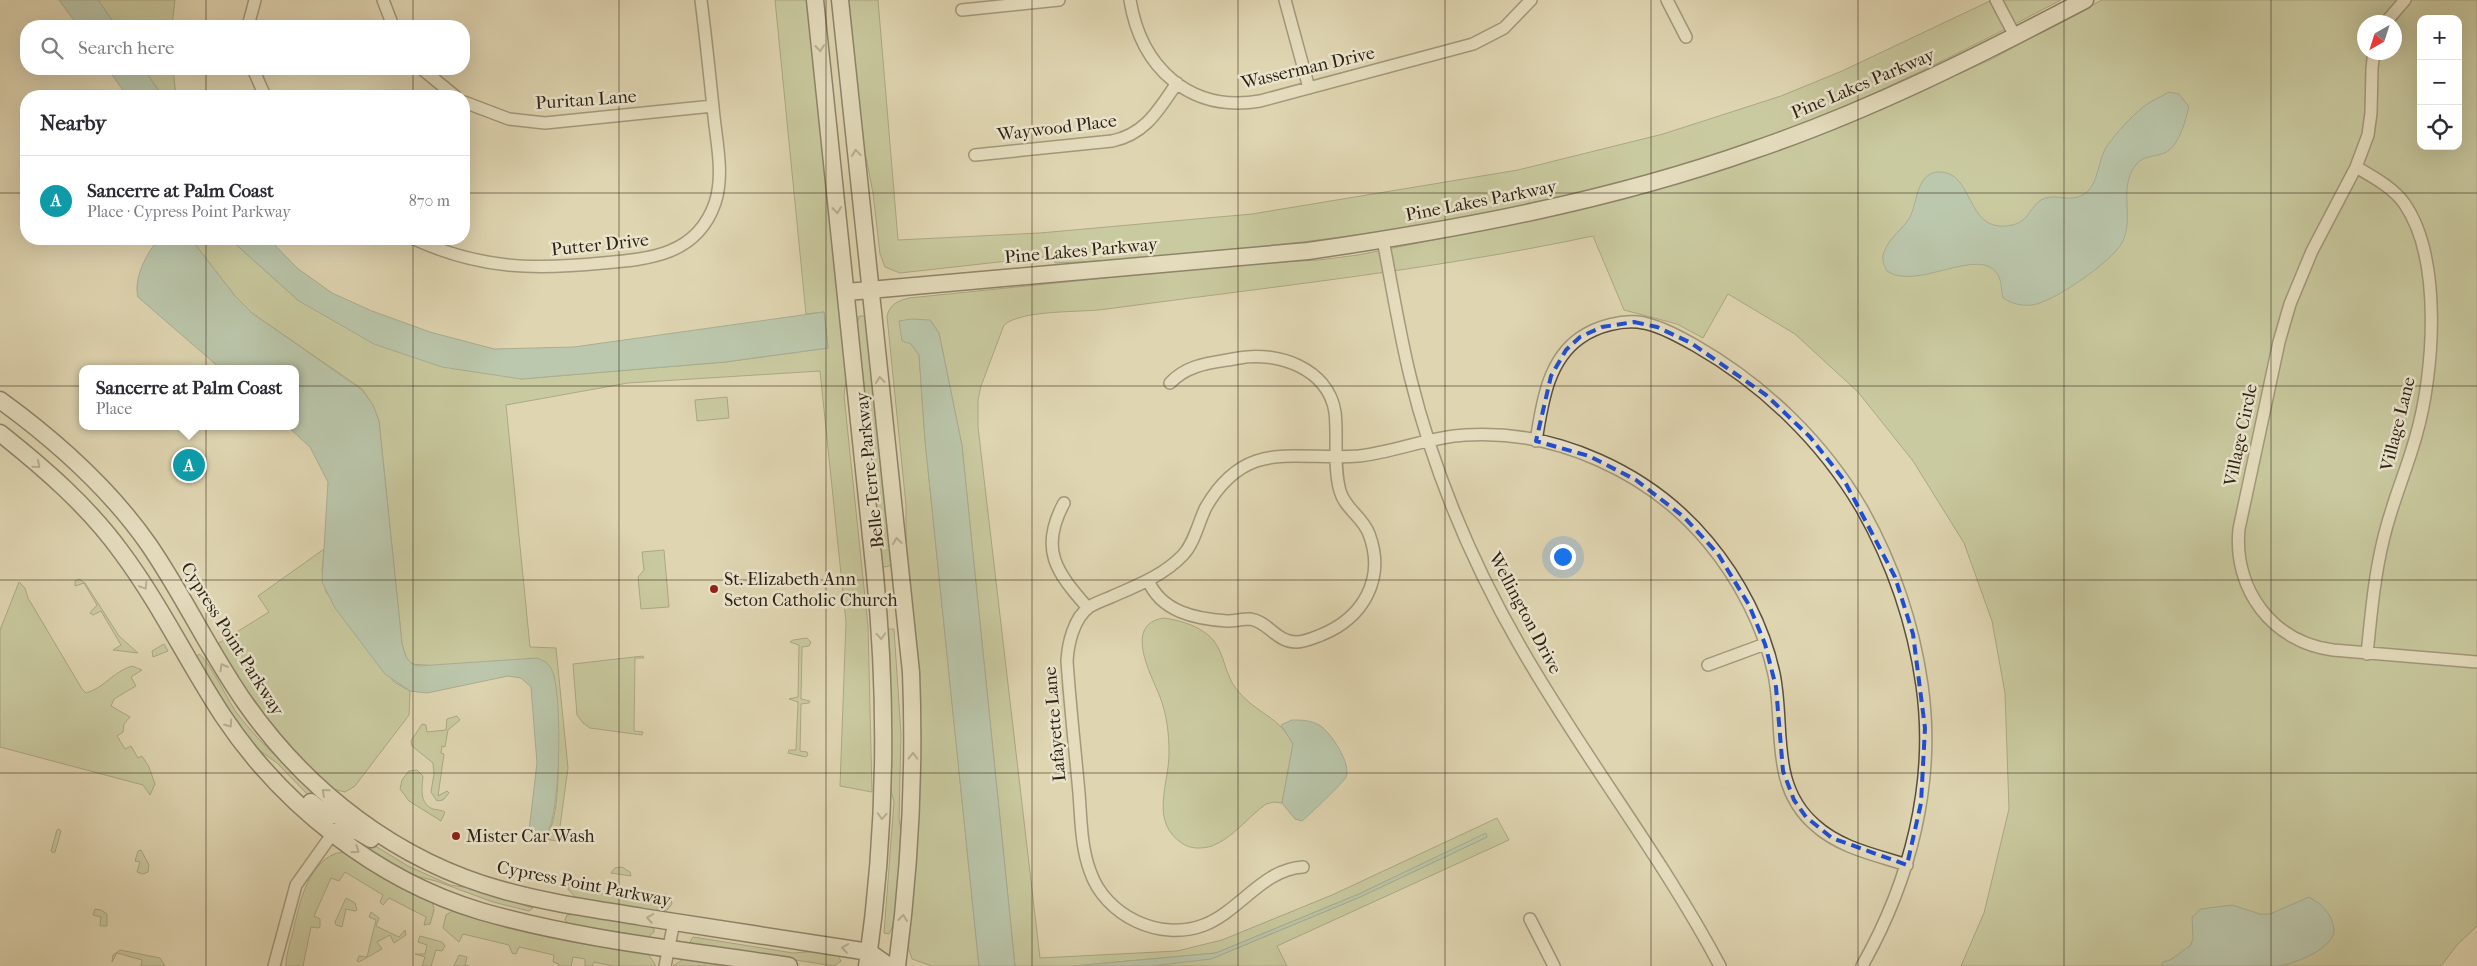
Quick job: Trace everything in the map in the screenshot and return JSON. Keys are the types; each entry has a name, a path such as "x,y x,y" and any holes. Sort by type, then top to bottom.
{"street":[{"path":"250,20 255,0"},
{"path":"383,0 391,20"},
{"name":"Putter Drive","path":"429,245 486,262 544,268 639,260 670,252 688,241 699,230 715,203 719,171 701,0"},
{"name":"Belle Terre Parkway","path":"815,0 847,292 879,613 884,710 883,804 868,959"},
{"name":"Belle Terre Parkway","path":"840,0 907,626 912,711 911,823 908,876 897,966"},
{"path":"962,10 1059,0"},
{"name":"Wasserman Drive","path":"1130,0 1134,25 1142,42 1155,62 1177,83 1207,98 1239,103 1260,101 1474,44 1504,28 1531,0"},
{"path":"1285,0 1309,88"},
{"path":"1667,0 1686,37"},
{"path":"1996,0 2015,36"},
{"name":"Pine Lakes Parkway","path":"847,292 1308,251 1383,240 1558,207 1691,171 1781,141 1860,109 2015,36 2085,0"},
{"path":"2392,15 2405,0"},
{"name":"Village Circle","path":"2374,60 2370,124 2356,167 2312,250 2288,310 2239,529 2238,549 2242,572 2249,591 2263,612 2280,630 2298,641 2317,648 2367,654 2477,662"},
{"path":"256,75 262,90"},
{"path":"429,75 448,90"},
{"name":"Waywood Place","path":"975,155 1112,141 1128,137 1149,122 1177,83"},
{"name":"Puritan Lane","path":"470,104 508,119 545,123 713,106"},
{"name":"Village Lane","path":"2356,167 2395,193 2413,219 2424,252 2431,321 2425,402 2383,541 2373,594 2367,654"},
{"name":"Wellington Drive","path":"1383,240 1404,350 1429,442 1469,545 1520,646 1562,716 1685,903 1720,966"},
{"path":"1536,441 1551,376 1566,350 1580,338 1602,327 1634,322 1671,333 1724,362 1766,395 1810,437 1844,480 1874,531 1895,577 1913,634 1922,687 1925,744 1920,810 1907,865 1882,928 1862,966"},
{"path":"1148,580 1158,598 1175,609 1210,620 1256,620 1275,636 1288,641 1302,642 1342,626 1359,609 1368,593 1373,574 1374,555 1368,532 1342,498 1338,482 1335,417 1332,401 1309,372 1295,364 1275,357 1250,356 1190,367 1170,383"},
{"name":"Cypress Point Parkway","path":"0,400 78,466 132,522 166,571 226,673 264,728 305,774 350,814 409,852 482,884 537,899 674,922 868,959 889,966"},
{"path":"0,432 72,497 122,553 222,715 255,758 274,780 333,833 360,852 409,881 473,908 546,928 789,966"},
{"path":"1064,503 1053,529 1053,552 1067,583 1088,608 1148,580 1185,554 1208,504 1224,483 1244,466 1275,455 1337,457 1378,453 1462,435 1475,435 1510,436 1536,441 1575,451 1608,464 1636,480 1670,504 1703,536 1730,572 1749,605 1765,644 1776,687 1779,748 1783,771 1789,790 1800,809 1814,825 1832,838 1907,865"},
{"name":"Lafayette Lane","path":"1088,608 1070,639 1067,661 1084,851 1092,877 1102,893 1121,913 1141,924 1166,930 1192,928 1225,915 1282,871 1303,867"},
{"path":"1708,666 1765,644"},
{"path":"255,758 278,769 326,814 340,817 350,814"},
{"path":"274,966 296,885 333,833 346,828 359,832 397,855 449,881 482,884"},
{"path":"1530,919 1554,966"},
{"path":"665,966 674,922"}],"highlighted area":[{"path":"1634,322 1657,327 1691,343 1766,395 1810,437 1844,480 1895,577 1913,634 1925,728 1921,803 1907,865 1832,838 1806,817 1794,800 1783,771 1776,687 1765,644 1749,605 1718,554 1684,517 1636,480 1589,456 1536,441 1551,376 1566,350 1580,337 1602,327"}],"shaded area":[{"path":"59,0 98,0 112,20 74,20"},
{"path":"98,0 175,0 173,20 112,20"},
{"path":"775,0 809,0 847,370 844,396 868,626 872,792 840,786 846,622 820,371 628,383 506,405 530,647 556,648 568,768 558,841 543,839 550,828 558,787 558,735 554,675 411,664 406,657 402,644 379,421 373,405 362,389 252,313 235,296 196,245 237,245 299,301 521,379 725,362 828,348 824,312 806,314"},
{"path":"848,0 878,0 898,240 1040,233 1252,214 1518,170 1663,134 1781,96 1842,71 1992,0 2061,0 1915,74 1841,108 1765,138 1652,175 1536,204 1420,225 1302,242 1179,255 1086,262 1055,263 1053,256 900,273 885,267 880,254 873,193 862,137"},
{"path":"2102,0 2477,0 2477,926 2457,945 2441,966 1961,966 1984,913 2009,809 2005,693 1992,621 1964,543 1913,461 1858,392 1795,334 1728,294 1703,338 1677,324 1624,310 1593,236 1472,259 1351,277 1107,309 1052,312 1024,316 1004,325 981,386 978,400 978,427 1040,958 1177,951 1222,940 1332,895 1497,818 1509,840 1277,946 1287,966 1152,966 1218,956 1360,897 1487,837 1485,834 1359,894 1216,953 1074,966 1015,966 962,446 939,333 930,320 911,344 919,355 925,440 979,966 932,966 912,959 907,944 906,505 887,316 895,304 909,298 1243,264 1319,260 1358,255 1543,218 1892,104 1992,59"},
{"path":"112,75 148,75 158,90 123,90"},
{"path":"148,75 174,75 175,90 158,90"},
{"path":"2169,92 2179,94 2189,107 2177,141 2168,151 2144,159 2135,166 2128,184 2127,224 2122,243 2106,260 2067,289 2042,302 2032,305 2021,305 2003,298 1998,275 1990,267 1978,264 1914,276 1899,276 1887,271 1883,261 1885,250 1910,217 1922,182 1929,175 1938,172 1950,174 1958,180 1976,211 1993,225 2007,226 2020,222 2041,200 2050,197 2073,198 2085,193 2094,182 2103,152 2115,136 2143,107"},
{"path":"154,245 196,245 235,296 252,313 362,390 373,405 379,421 402,644 408,660 418,666 537,658 549,665 556,686 559,759 554,810 549,829 543,839 538,839 529,831 537,763 531,687 521,678 508,676 427,693 410,691 385,674 335,608 322,582 328,482 310,447 291,430 299,430 299,365 216,365 138,297 137,282 139,274"},
{"path":"237,245 275,245 297,268 332,293 372,311 430,332 494,349 574,347 824,312 828,348 725,362 521,379 442,367 374,344 299,301"},
{"path":"859,316 867,316 893,565 880,568 857,326"},
{"path":"911,319 930,320 939,333 962,446 1015,966 979,966 925,440 919,355 911,344 902,341 899,321"},
{"path":"727,397 729,418 697,421 695,400"},
{"path":"324,549 322,571 326,592 394,682 410,691 409,715 355,786 345,792 329,788 306,767 247,693 216,645 269,612 258,596"},
{"path":"664,550 669,607 641,609 638,577 644,570 642,552"},
{"path":"79,579 85,583 119,636 138,653 113,650 121,645 101,611 93,615 90,613 97,605 84,583 75,586 75,581"},
{"path":"19,582 25,588 28,598 86,693 126,668 132,666 142,670 131,677 136,686 114,699 111,706 130,717 124,724 123,732 117,736 125,749 131,746 138,758 142,756 149,767 155,784 150,795 143,785 0,747 0,630"},
{"path":"1164,618 1179,621 1200,629 1211,638 1220,652 1229,676 1238,691 1245,699 1275,721 1288,735 1293,744 1282,803 1266,804 1234,833 1208,847 1193,848 1186,846 1173,835 1166,825 1163,802 1169,753 1168,732 1162,704 1143,652 1142,640 1145,630 1151,622"},
{"path":"887,629 894,629 901,734 899,819 902,845 901,878 897,910 889,934 884,933 894,802 890,787"},
{"path":"807,638 811,642 809,646 802,647 801,699 810,701 809,703 801,704 800,751 807,752 808,755 806,757 788,753 789,750 796,750 798,702 789,699 798,697 799,645 790,642"},
{"path":"164,644 168,651 153,657 152,651"},
{"path":"199,654 218,680 236,712 258,738 332,808 313,800 277,763 252,745 196,657"},
{"path":"643,656 644,658 635,658 634,731 643,732 642,735 590,728 583,723 577,715 573,664"},
{"path":"457,716 460,720 448,730 445,747 442,746 441,753 444,754 438,796 447,791 449,793 443,800 437,801 431,792 434,774 433,763 412,746 411,741 422,724 426,725 427,732 446,730 447,719"},
{"path":"1292,720 1312,722 1324,728 1339,748 1347,771 1346,777 1339,785 1302,821 1295,819 1282,803 1293,744 1281,725"},
{"path":"417,770 423,776 422,795 425,803 433,809 445,812 441,821 409,801 400,789 402,780 409,771"},
{"path":"57,830 61,831 55,852 53,853 51,851"},
{"path":"1486,833 1487,837 1360,897 1211,959 1152,966 1074,966 1216,953 1359,894"},
{"path":"349,836 359,836 408,866 450,885 476,889 533,908 529,911 493,902 436,881 411,875"},
{"path":"141,850 149,865 148,872 143,874 137,872 140,862 135,861 138,851"},
{"path":"342,852 432,900 434,910 430,924 424,925 426,917 389,898 383,905 380,902 383,895 345,872 339,881 331,878 314,916 320,919 320,927 311,927 303,966 286,966 287,953 307,883 321,863 331,856"},
{"path":"622,867 630,872 631,876 611,873 615,868"},
{"path":"575,880 574,888 615,896 618,887 624,889 623,897 661,903 665,894 670,896 672,904 667,910 661,912 577,899 568,889 568,884"},
{"path":"2309,897 2326,910 2334,929 2333,936 2328,943 2303,959 2277,966 2161,966 2163,962 2190,946 2193,939 2192,917 2201,909 2232,905 2260,914 2270,914"},
{"path":"346,898 355,903 357,910 346,909 342,927 336,925 335,922"},
{"path":"95,909 107,914 107,926 100,926 101,917 93,915"},
{"path":"454,910 647,952 656,966 613,966 594,962 592,966 585,966 585,959 573,957 571,966 558,966 559,964 553,962 554,955 519,947 516,954 512,953 509,945 463,934 459,942 443,928 446,915"},
{"path":"371,912 379,918 376,926 399,937 405,930 406,935 394,943 390,935 377,942 382,949 359,962 357,961 359,956 367,957 376,920 369,917"},
{"path":"578,914 648,925 654,929 654,932 648,937 569,924 565,920 567,915"},
{"path":"420,936 442,942 445,946 442,951 436,950 431,966 422,966 425,957 415,954 425,954 427,945 418,942"},
{"path":"693,937 793,953 819,951 837,954 841,961 834,966 693,944 690,942"},
{"path":"120,950 160,958 165,966 141,966 142,960 117,953 112,962 113,955"},
{"path":"459,955 467,957 465,965 469,966 454,966"},
{"path":"685,958 749,966 673,966"}],"place":[{"name":"Sancerre at Palm Coast","path":"189,465"},
{"name":"St. Elizabeth Ann Seton Catholic Church","path":"714,589"},
{"name":"Mister Car Wash","path":"456,836"}]}
